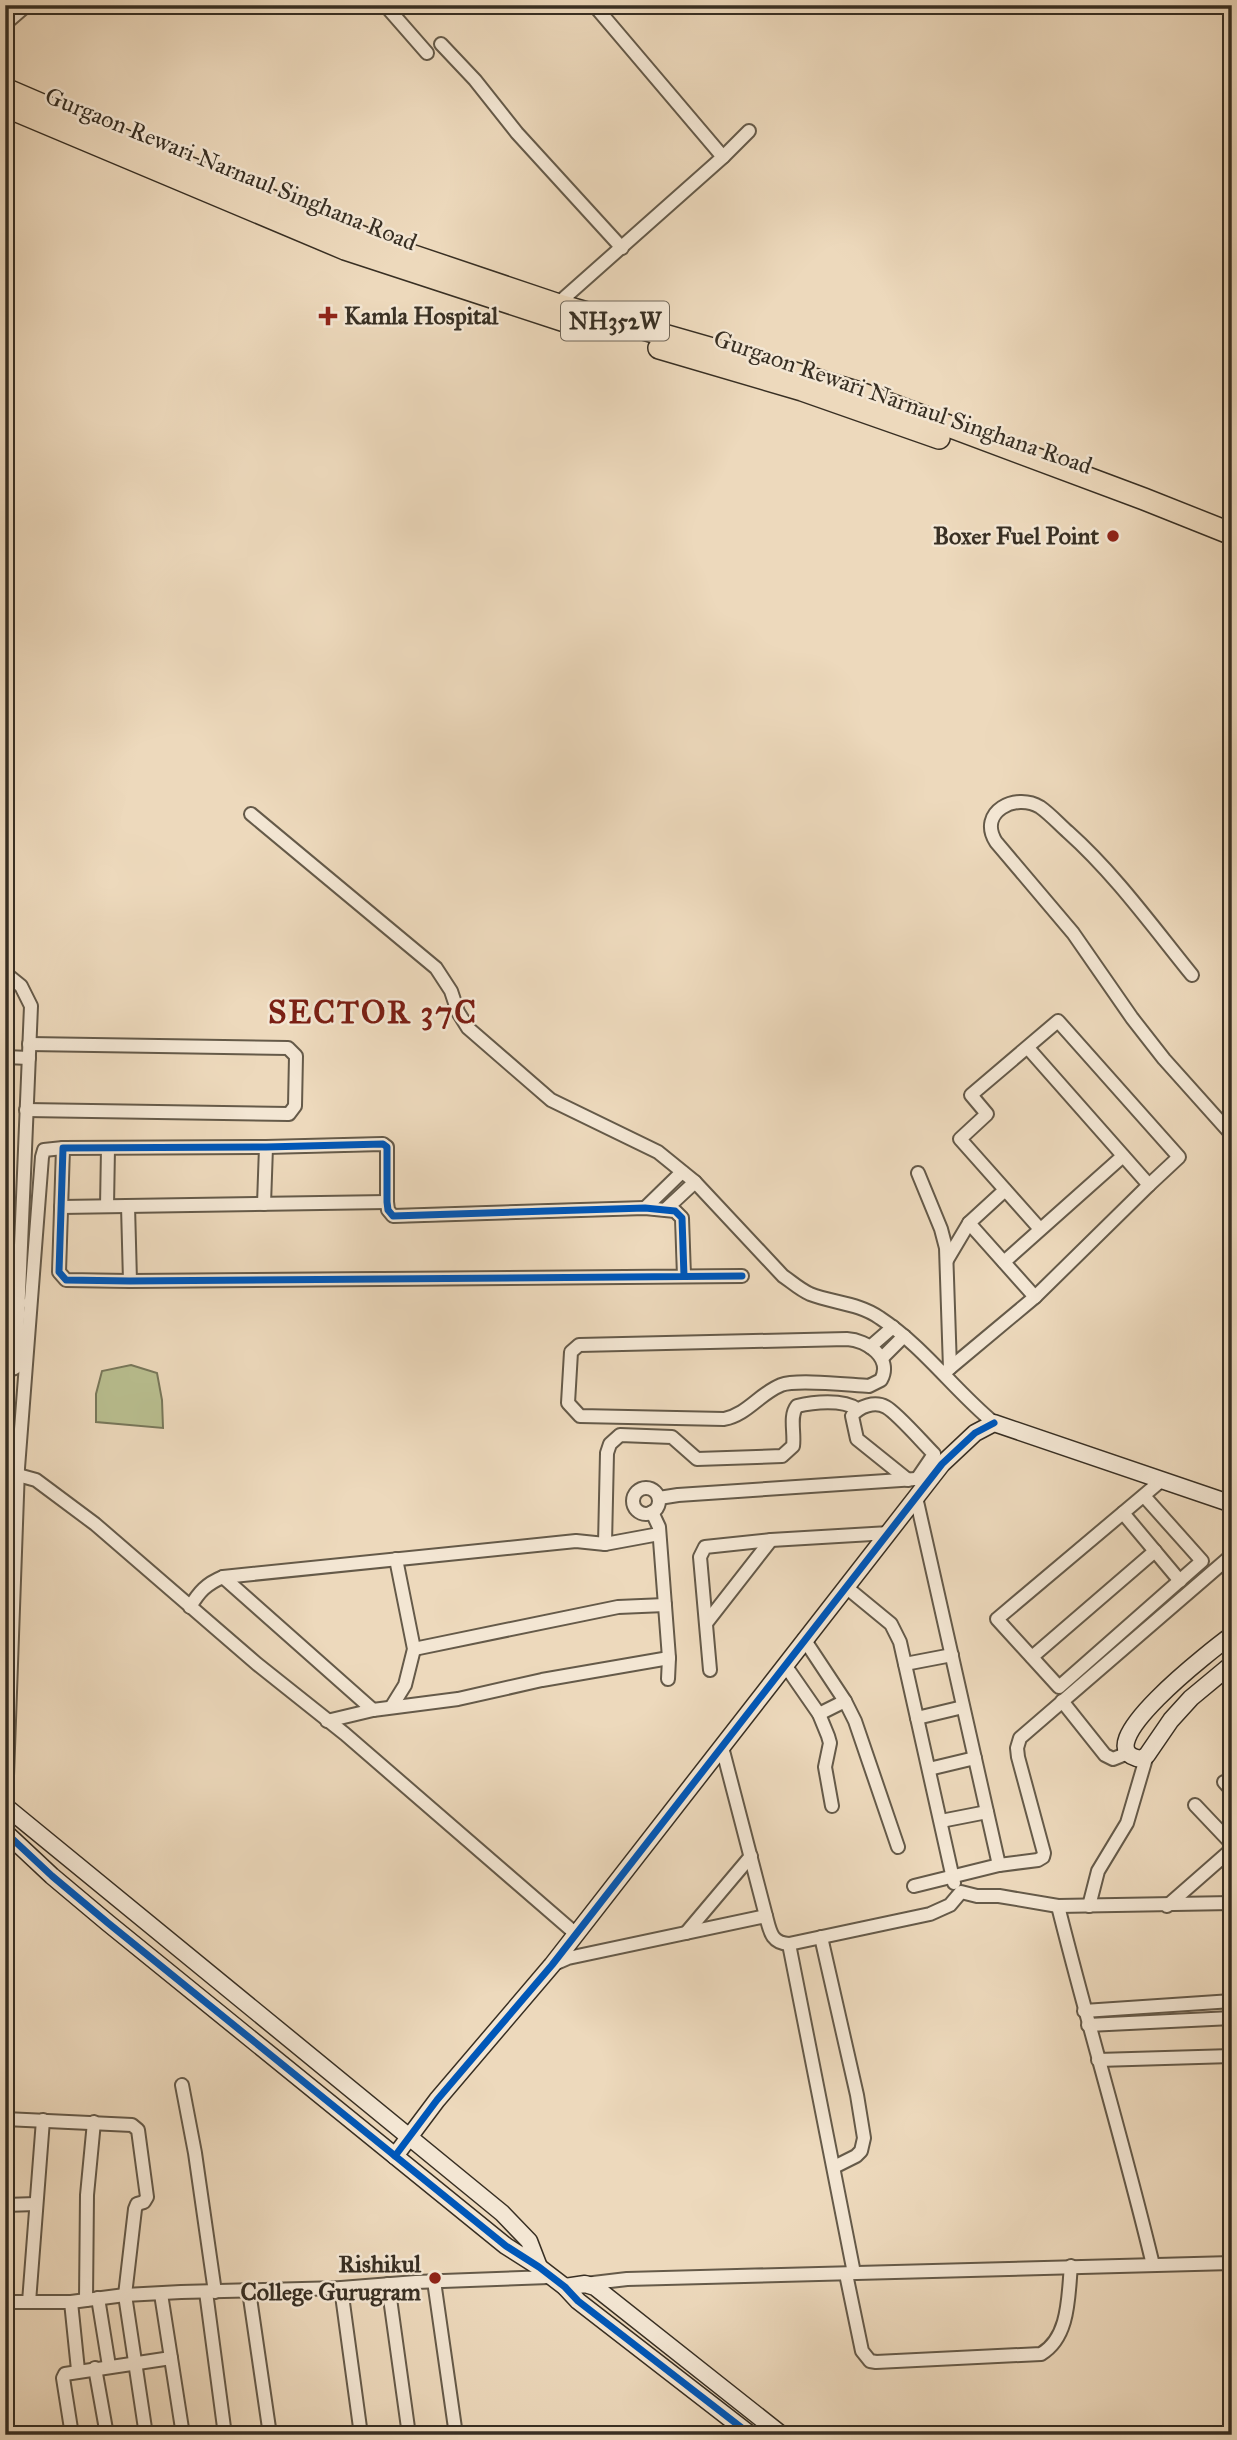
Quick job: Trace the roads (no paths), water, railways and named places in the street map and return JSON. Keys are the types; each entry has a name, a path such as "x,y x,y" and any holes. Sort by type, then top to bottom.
{"highway":[{"name":"NH352W","path":"5,89 167,159 551,310"},
{"name":"Gurgaon Rewari Narnaul Singhana Road","path":"5,106 345,249 551,310 802,390 1132,502 1232,549"},
{"name":"NH352W","path":"1132,502 1232,534"}],"street":[{"path":"5,24 27,5"},
{"path":"384,5 427,53"},
{"path":"594,5 723,157"},
{"path":"441,44 475,80 517,133 622,248"},
{"path":"551,310 723,157 748,131"},
{"path":"1192,975 1106,870 1041,808 1028,801 1016,802 999,810 990,822 990,833 996,842 1073,933 1158,1051 1232,1135"},
{"path":"251,814 436,968 451,991 458,1012 468,1028 551,1100 658,1152 695,1182 776,1269 799,1289 871,1312 893,1327 947,1371 994,1423 1232,1504"},
{"path":"5,974 21,986 31,1006 16,1365 15,1368 5,1371"},
{"path":"947,1371 1035,1297 1179,1157 1058,1021 971,1096 986,1114 960,1139 1040,1229"},
{"path":"26,1110 289,1114 295,1106 296,1056 288,1048 29,1044"},
{"path":"1028,1048 1149,1185"},
{"path":"5,1057 29,1058"},
{"path":"684,1276 682,1219 675,1210 645,1208 393,1216 388,1210 387,1202 385,1145 63,1147 44,1150 41,1157 12,1477 5,1832 98,1915 506,2246 565,2287 578,2301 751,2435"},
{"path":"63,1147 60,1276 66,1280 742,1276"},
{"path":"264,1204 266,1147"},
{"path":"107,1206 108,1148"},
{"path":"1004,1262 1123,1156"},
{"path":"645,1208 682,1171"},
{"path":"918,1173 943,1235 947,1260 947,1371"},
{"path":"666,1209 695,1182"},
{"path":"947,1260 969,1223 1005,1190"},
{"path":"61,1207 387,1202"},
{"path":"128,1206 130,1281"},
{"path":"969,1223 1035,1297"},
{"path":"5,1303 20,1303"},
{"path":"870,1347 893,1327"},
{"path":"882,1358 904,1336"},
{"path":"846,1339 856,1340 870,1347 882,1358 883,1376 869,1386 788,1383 771,1391 745,1412 724,1419 580,1416 568,1403 571,1352 579,1345 846,1339"},
{"path":"605,1544 607,1453 610,1444 620,1435 673,1437 697,1459 768,1458 782,1456 793,1446 793,1409 797,1406 838,1403 850,1404 857,1409"},
{"path":"919,1479 857,1440 852,1416 857,1409 869,1405 885,1406 934,1454 919,1479 916,1497 999,1865"},
{"path":"659,1498 919,1479 975,1433 994,1423"},
{"path":"12,1477 36,1480 94,1524 576,1934"},
{"path":"1144,1496 1202,1561 1059,1687 997,1619 1161,1480"},
{"path":"640,1489 655,1491 659,1498 658,1506 652,1512 644,1514 637,1510 633,1503 634,1495 640,1489"},
{"path":"395,2156 437,2100 552,1965 916,1497"},
{"path":"652,1512 657,1520 659,1534 669,1658 668,1679"},
{"path":"1123,1513 1180,1581"},
{"path":"710,1670 700,1557 702,1550 713,1545 889,1533"},
{"path":"190,1607 200,1591 223,1577 576,1541 596,1545 659,1534"},
{"path":"707,1622 771,1540"},
{"path":"1032,1657 1155,1551"},
{"path":"914,1886 1043,1857 1017,1748 1020,1738 1232,1555"},
{"path":"392,1706 405,1685 414,1649 396,1559"},
{"path":"223,1577 373,1710"},
{"path":"846,1587 891,1624 900,1642 956,1897"},
{"path":"414,1649 618,1607 665,1605"},
{"path":"1232,1635 1206,1654 1140,1717 1124,1744 1128,1753 1133,1758 1142,1759 1147,1755 1171,1720 1191,1698 1232,1664"},
{"path":"804,1639 845,1701 859,1732 898,1847"},
{"path":"905,1664 952,1655"},
{"path":"327,1721 392,1706 458,1699 542,1680 669,1658"},
{"path":"785,1665 819,1714 830,1743 825,1767 832,1806"},
{"path":"819,1714 845,1701"},
{"path":"1062,1701 1105,1755 1113,1759 1128,1753"},
{"path":"917,1717 963,1707"},
{"path":"722,1747 766,1916 773,1938 777,1942 789,1944 930,1914 950,1905 961,1892 1058,1906 1232,1903"},
{"path":"1089,1906 1098,1871 1127,1823 1147,1755"},
{"path":"929,1769 975,1758"},
{"path":"1167,1906 1232,1847 1195,1805"},
{"path":"6,1807 513,2223 528,2241 544,2272"},
{"path":"941,1821 987,1812"},
{"path":"685,1933 751,1856"},
{"path":"1058,1906 1153,2265"},
{"path":"552,1965 568,1958 766,1916"},
{"path":"821,1937 857,2095 864,2138 861,2151 856,2157 834,2166"},
{"path":"789,1944 834,2166 862,2351 870,2361 1041,2354 1053,2344 1065,2322 1071,2266"},
{"path":"1084,2011 1232,2001"},
{"path":"1088,2025 1232,2018"},
{"path":"1098,2060 1232,2056"},
{"path":"182,2085 195,2153 225,2435"},
{"path":"5,2119 132,2125 139,2133 146,2197 135,2209 125,2295 146,2435"},
{"path":"29,2302 43,2120"},
{"path":"94,2122 88,2195 92,2299 109,2366"},
{"path":"5,2204 36,2204"},
{"path":"565,2287 627,2279 1232,2263"},
{"path":"5,2302 71,2302 125,2295 341,2288 544,2272"},
{"path":"434,2281 456,2435"},
{"path":"388,2284 409,2435"},
{"path":"585,2284 611,2298 782,2435"},
{"path":"341,2288 361,2435"},
{"path":"249,2291 270,2435"},
{"path":"161,2294 183,2435"},
{"path":"71,2302 78,2370"},
{"path":"72,2435 63,2378 68,2372 171,2358"},
{"path":"95,2368 107,2435"},
{"path":"5,2417 6,2435"}],"place":[{"name":"Kamla Hospital","path":"328,316"},
{"name":"Boxer Fuel Point","path":"1113,536"},
{"name":"Rishikul College Gurugram","path":"435,2278"}],"district":[{"name":"SECTOR 37C","path":"373,1012"}]}
